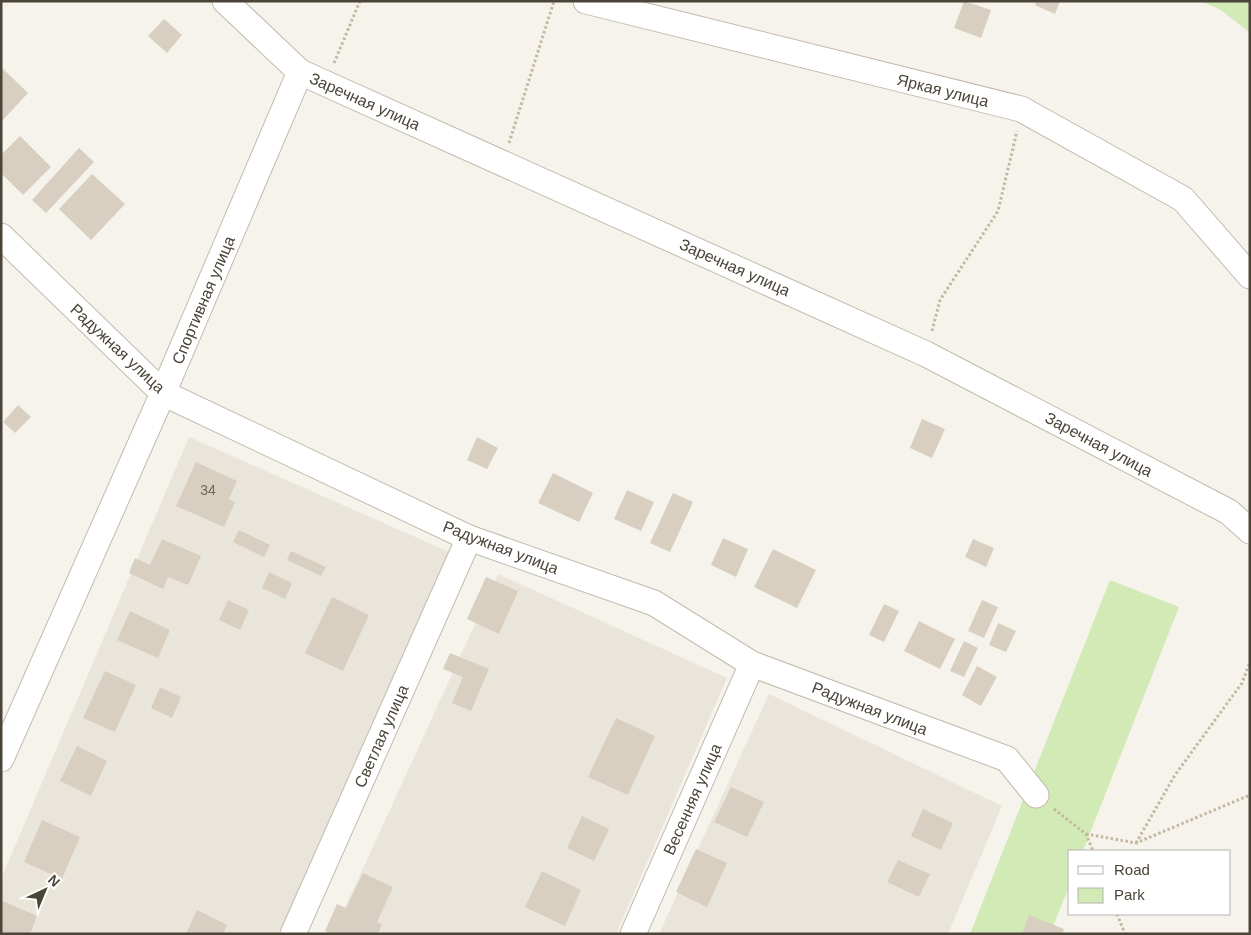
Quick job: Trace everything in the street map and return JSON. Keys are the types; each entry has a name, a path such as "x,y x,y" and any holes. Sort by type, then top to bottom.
{"street":[{"name":"Заречная улица","path":"225,1 300,72 926,354 1229,512 1250,531"},
{"name":"Яркая улица","path":"586,1 1022,109 1183,199 1250,276"},
{"name":"Спортивная улица","path":"1,759 163,393 300,72"},
{"name":"Радужная улица","path":"1,236 163,393 469,538 654,603 752,664 1008,760 1036,794"},
{"name":"Светлая улица","path":"293,934 469,538"},
{"name":"Весенняя улица","path":"633,934 752,664"}],"path":[{"path":"300,72 333,65 360,1"},
{"path":"502,162 554,1"},
{"path":"926,354 940,300 998,211 1022,109"},
{"path":"1136,843 1175,775 1242,683 1250,662"},
{"path":"1036,794 1086,834 1136,843 1250,795"},
{"path":"1086,834 1093,850"},
{"path":"1117,915 1125,934"}],"shaded area":[{"path":"189,437 456,555 285,934 1,934 1,879"},
{"path":"498,574 727,678 616,934 333,934"},
{"path":"769,694 1002,806 948,934 659,934"}],"green space":[{"path":"1201,1 1250,1 1250,33 1221,10"},
{"path":"1110,580 1179,607 1083,850 1068,850 1068,889 1050,934 970,934"}],"building":[{"path":"964,1 991,10 981,38 954,28"},
{"path":"1037,1 1060,1 1055,14 1035,5"},
{"path":"164,19 182,35 167,53 148,36"},
{"path":"1,67 28,93 1,122"},
{"path":"20,136 51,167 23,195 1,173 1,155"},
{"path":"79,148 94,162 46,213 32,200"},
{"path":"92,174 125,204 91,240 59,209"},
{"path":"18,405 31,417 15,433 3,422"},
{"path":"922,419 945,429 932,458 910,448"},
{"path":"477,437 498,448 487,469 467,460"},
{"path":"196,462 237,481 229,499 235,502 224,527 176,506"},
{"path":"553,473 593,493 579,522 538,503"},
{"path":"627,490 654,502 641,531 614,519"},
{"path":"673,493 693,502 670,552 650,543"},
{"path":"239,530 270,545 264,557 233,542"},
{"path":"723,538 748,549 736,577 711,565"},
{"path":"162,539 201,556 188,585 168,577 163,589 129,573 135,558 150,565"},
{"path":"973,539 994,548 986,567 965,557"},
{"path":"773,549 816,570 797,608 754,587"},
{"path":"291,551 326,567 321,576 287,560"},
{"path":"269,572 292,583 285,599 262,588"},
{"path":"486,577 518,591 499,634 467,619"},
{"path":"332,597 369,615 343,671 305,653"},
{"path":"228,600 249,610 240,630 219,620"},
{"path":"982,600 998,607 984,638 968,631"},
{"path":"884,604 899,611 884,642 869,635"},
{"path":"130,611 170,630 158,658 117,640"},
{"path":"919,621 955,639 940,669 904,651"},
{"path":"998,623 1016,631 1006,652 989,645"},
{"path":"964,641 978,648 964,677 950,671"},
{"path":"450,653 489,669 471,711 452,703 463,677 443,669"},
{"path":"977,666 997,677 981,706 962,695"},
{"path":"105,671 136,685 115,732 83,718"},
{"path":"160,687 181,697 172,718 151,708"},
{"path":"616,718 655,736 628,795 588,777"},
{"path":"77,746 107,761 91,796 60,781"},
{"path":"731,787 764,802 747,837 714,822"},
{"path":"923,809 953,823 941,850 911,836"},
{"path":"582,816 609,829 594,861 567,848"},
{"path":"42,820 80,837 62,879 24,862"},
{"path":"696,849 727,863 707,907 676,892"},
{"path":"898,860 930,874 919,897 887,882"},
{"path":"542,871 581,890 565,926 525,907"},
{"path":"363,873 393,887 377,922 382,924 378,934 330,934 325,931 337,904 346,908"},
{"path":"3,901 37,916 30,934 1,934 1,905"},
{"path":"197,910 227,925 223,934 186,934"},
{"path":"1029,915 1064,929 1062,934 1022,934"}]}
